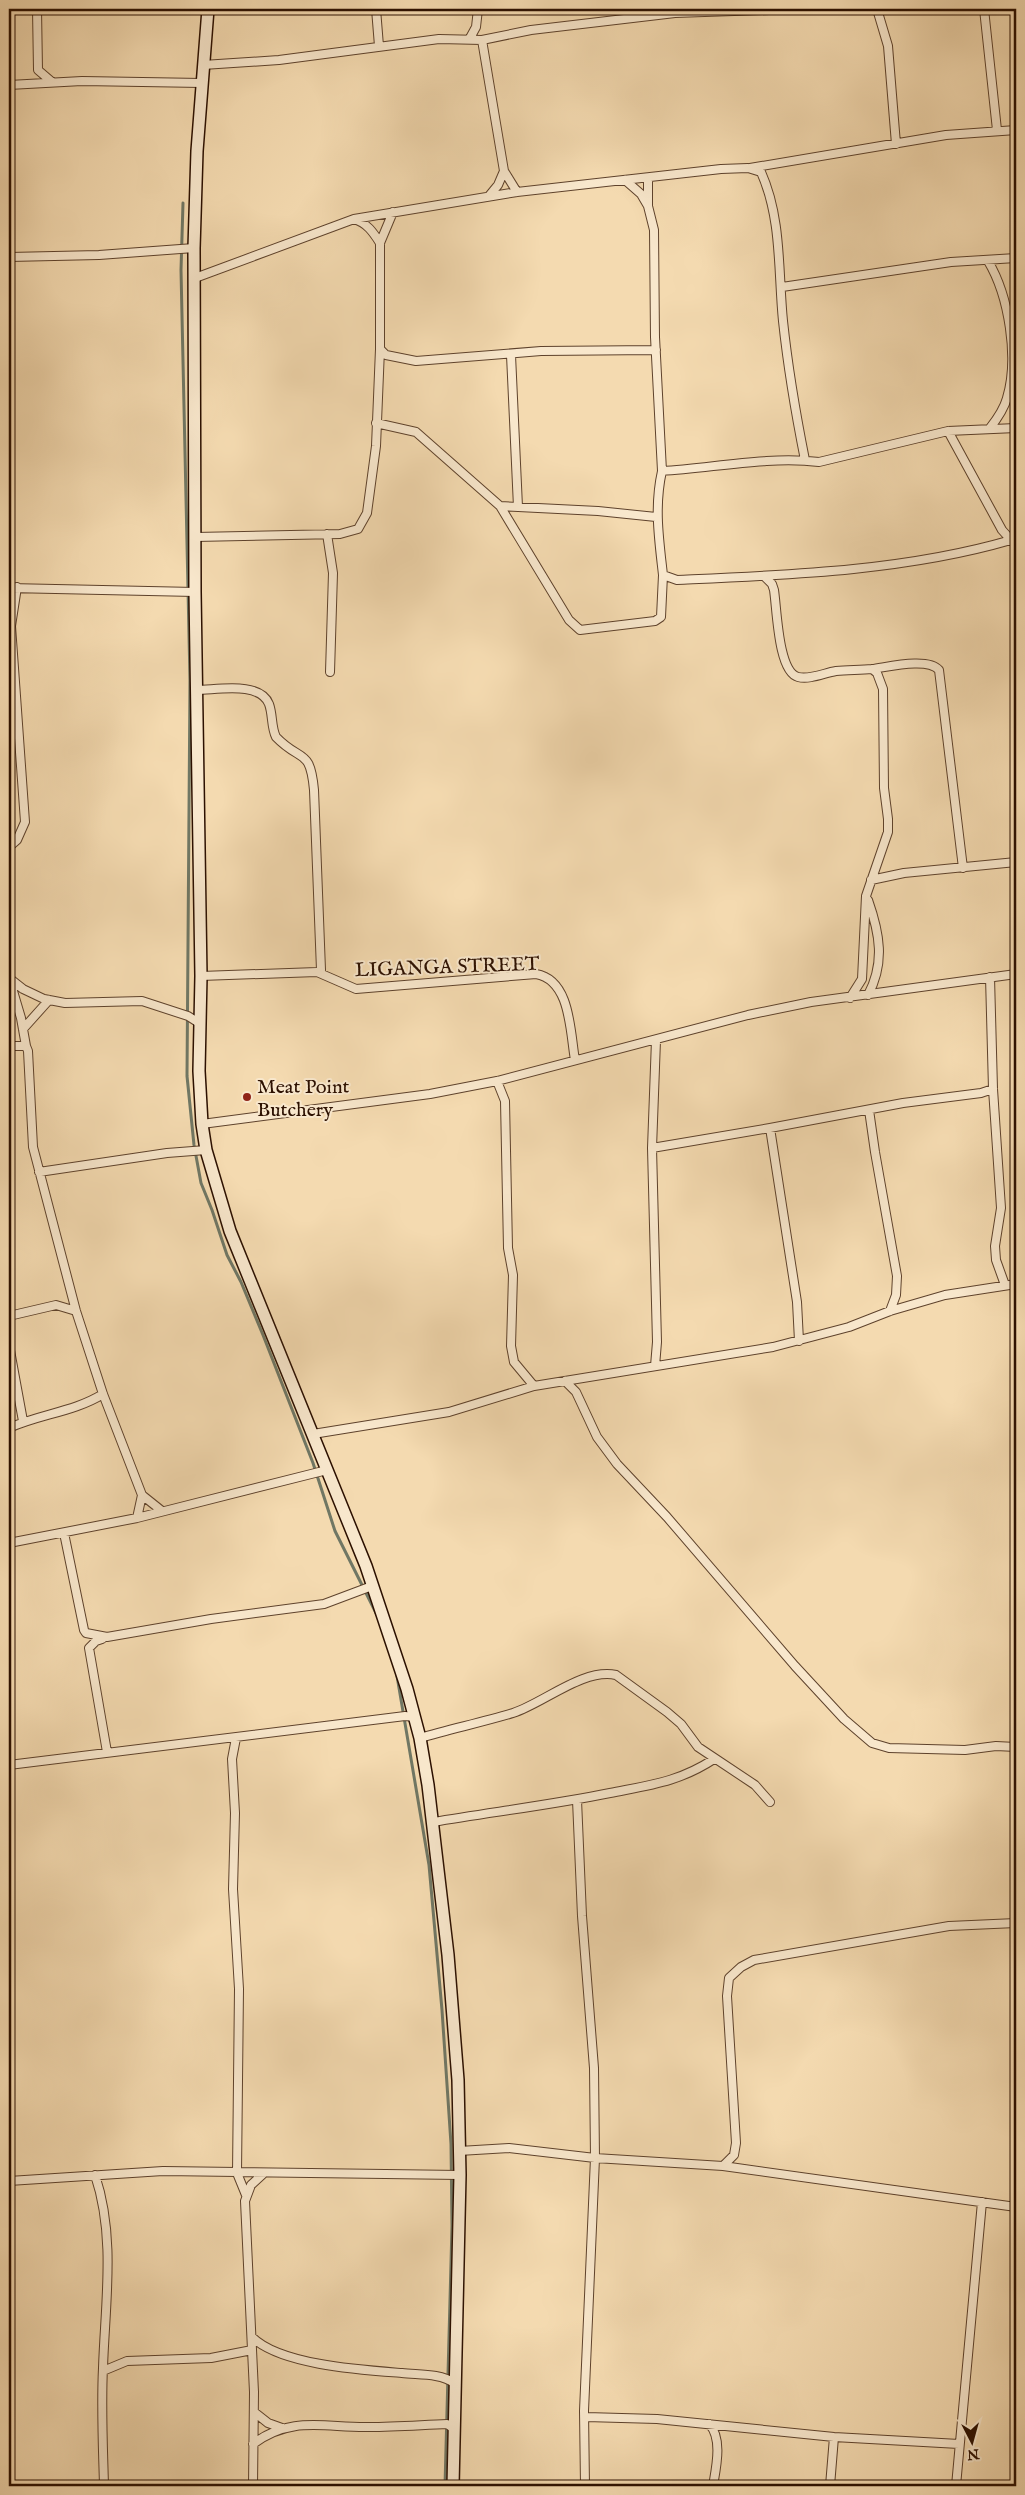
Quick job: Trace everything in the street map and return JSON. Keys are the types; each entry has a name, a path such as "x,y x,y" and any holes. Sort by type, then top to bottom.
{"main road":[{"path":"208,9 203,65 194,248 195,592 201,976 199,1023 202,1124 206,1150 230,1231 313,1434 387,1625 420,1738 448,1955 458,2080 460,2175 452,2486"}],"street":[{"path":"37,9 38,70 52,82"},
{"path":"376,9 378,46"},
{"path":"470,38 476,27 478,9"},
{"path":"203,65 279,60 378,46 470,38 482,40 531,30 687,10 759,12 798,9"},
{"path":"877,9 888,46 896,144"},
{"path":"984,9 996,130"},
{"path":"482,40 504,170 517,192"},
{"path":"9,85 52,82 202,83"},
{"path":"195,278 354,219 392,212 517,192 721,169 748,168 946,135 1016,130"},
{"path":"748,168 761,172 768,188 781,256 786,347 805,460"},
{"path":"489,196 498,185 504,170"},
{"path":"376,424 416,432 500,506 569,620 580,630 655,621 661,617 664,575 656,517 657,492 662,471 656,350 654,230 648,206 648,178"},
{"path":"625,180 640,194 648,206"},
{"path":"195,537 348,533 358,530 364,521 369,503 376,424 380,348 380,243 392,212"},
{"path":"354,219 363,222 374,232 380,243"},
{"path":"9,257 99,255 194,248"},
{"path":"782,287 951,262 1016,258"},
{"path":"988,261 1002,290 1013,356 1008,398 990,428"},
{"path":"380,348 386,355 416,361 541,352 656,350"},
{"path":"511,355 518,507"},
{"path":"662,471 805,460 819,462 850,456 879,446 948,431 1016,428"},
{"path":"948,431 1002,530 1014,541"},
{"path":"500,506 656,517"},
{"path":"327,534 333,573 330,672"},
{"path":"664,575 677,580 764,576 856,568 936,557 1014,541"},
{"path":"764,576 774,590 783,660 788,671 797,677 807,678 835,671 926,664 935,665 939,670 962,868"},
{"path":"9,847 17,840 25,822 11,626 13,588 195,592"},
{"path":"850,998 862,979 866,896 884,848 888,819 884,788 883,689 877,673 872,669"},
{"path":"197,690 246,689 259,692 269,702 276,738 307,759 311,768 314,790 321,970"},
{"path":"872,880 904,873 1016,862"},
{"path":"866,896 874,921 880,960 875,982 868,995"},
{"name":"LIGANGA STREET","path":"201,976 317,972 356,989 536,974 546,976 556,985 564,999 575,1060"},
{"path":"202,1124 430,1094 497,1081 748,1015 811,1002 1016,974"},
{"path":"990,977 993,1089 1001,1208 995,1246 996,1260 1005,1285"},
{"path":"10,980 50,1000 65,1003 142,1001 188,1016 199,1023"},
{"path":"10,980 23,1029 31,1072 33,1147 76,1311 103,1394 142,1495 162,1511"},
{"path":"23,1029 36,1012 50,1000"},
{"path":"655,1366 657,1342 652,1148 656,1040"},
{"path":"9,1046 26,1046"},
{"path":"497,1081 505,1101 508,1248 513,1274 510,1346 514,1362 534,1386"},
{"path":"652,1148 904,1103 981,1093 993,1089"},
{"path":"869,1110 874,1152 897,1276 896,1294 890,1311"},
{"path":"770,1128 796,1302 799,1341"},
{"path":"39,1172 167,1153 206,1150"},
{"path":"313,1434 449,1412 534,1386 773,1347 849,1327 890,1311 954,1292 1016,1284"},
{"path":"9,1316 56,1305 76,1311"},
{"path":"9,1346 23,1422"},
{"path":"565,1381 576,1392 597,1437 617,1464 682,1534 795,1666 844,1719 872,1743 889,1748 965,1750 996,1746 1016,1747"},
{"path":"9,1428 23,1422 81,1406 103,1394"},
{"path":"9,1543 137,1518 327,1470"},
{"path":"137,1518 142,1495"},
{"path":"64,1533 89,1648 106,1752"},
{"path":"89,1648 96,1641 107,1638 211,1619 324,1604 372,1586"},
{"path":"86,1633 107,1638"},
{"path":"420,1738 515,1712 591,1677 608,1674 616,1675 667,1712 681,1724 698,1747 714,1760 755,1785 770,1802"},
{"path":"9,1765 415,1716"},
{"path":"236,1738 232,1759 235,1813 233,1898 239,1989 237,2173 246,2196 254,2412 253,2486"},
{"path":"432,1822 577,1800 677,1780 714,1760"},
{"path":"577,1800 582,1916 594,2068 595,2158 589,2333 584,2411 586,2418 585,2486"},
{"path":"723,2166 734,2156 736,2143 727,1996 729,1978 741,1967 754,1960 949,1926 1016,1923"},
{"path":"459,2151 510,2148 595,2158 723,2166 1016,2207"},
{"path":"9,2181 163,2172 460,2175"},
{"path":"246,2196 251,2185 264,2173"},
{"path":"95,2175 102,2196 107,2225 103,2370 104,2486"},
{"path":"956,2486 982,2202"},
{"path":"252,2337 266,2348 320,2364 428,2376 449,2379 454,2383"},
{"path":"103,2370 127,2361 211,2358 252,2350"},
{"path":"254,2412 268,2423 282,2428"},
{"path":"586,2418 658,2419 834,2437 959,2444"},
{"path":"254,2444 273,2430 320,2424 368,2427 447,2424 454,2429"},
{"path":"709,2424 716,2432 717,2440 714,2486"},
{"path":"830,2486 834,2437"}],"waterway":[{"path":"183,203 181,270 190,680 187,1076 194,1145 201,1183 227,1255 241,1282 263,1335 313,1463 335,1531 377,1615"},
{"path":"397,1676 429,1865 442,2010 451,2144 452,2226 445,2486"}],"place":[{"name":"Meat Point Butchery","path":"247,1097"}]}
